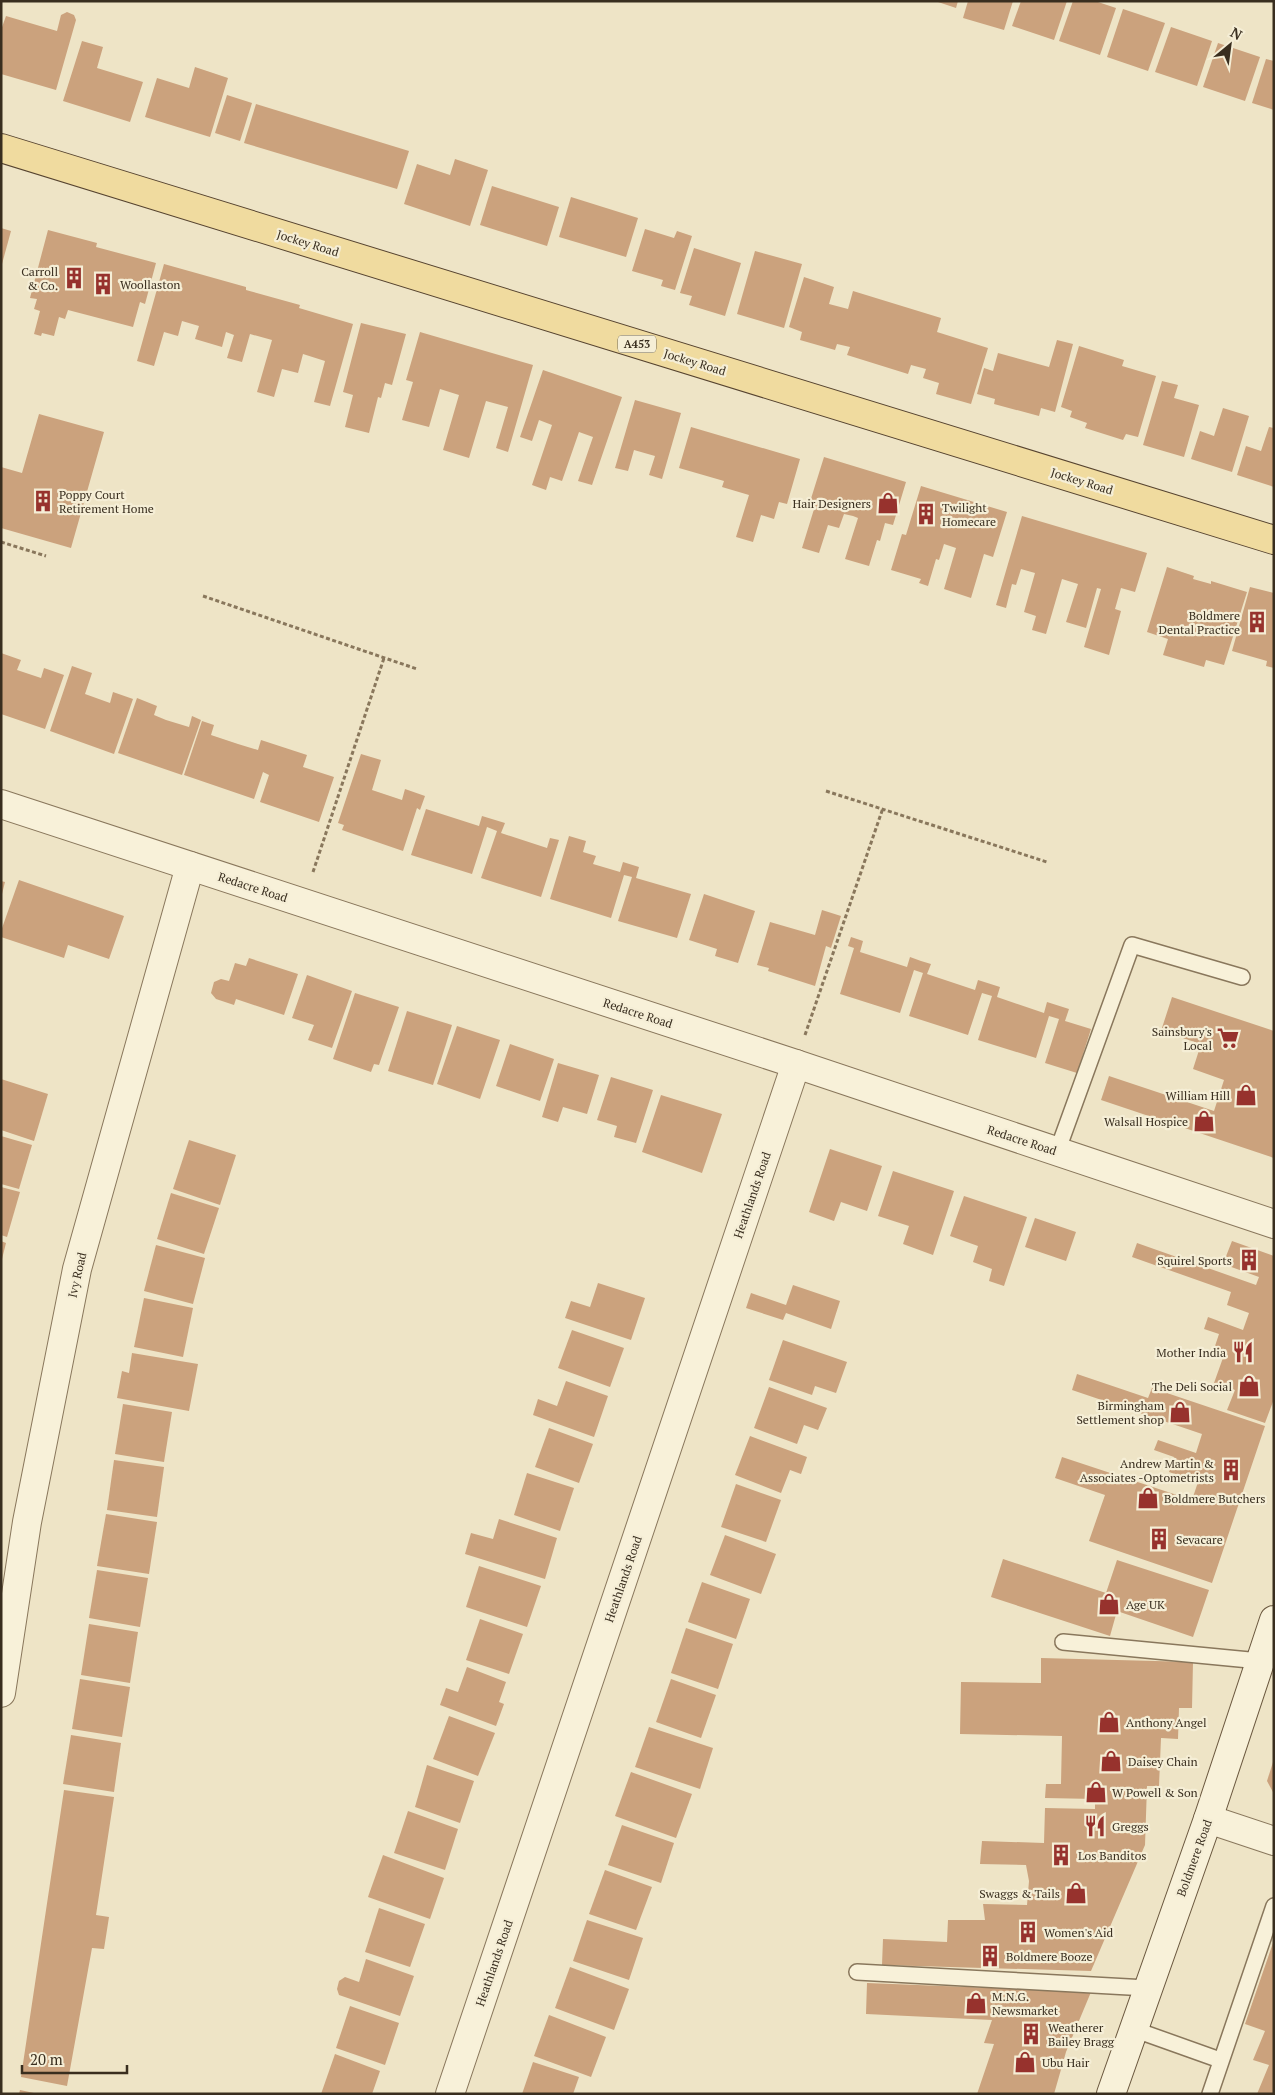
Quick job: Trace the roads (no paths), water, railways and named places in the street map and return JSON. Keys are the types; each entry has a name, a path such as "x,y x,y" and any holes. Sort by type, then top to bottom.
{"main road":[{"name":"Jockey Road","path":"1,148 1274,540"}],"street":[{"name":"Redacre Road","path":"1,804 796,1064 1274,1224"},
{"name":"Ivy Road","path":"1,1693 27,1522 77,1269 190,866"},
{"name":"Heathlands Road","path":"450,2094 796,1064"},
{"name":"Boldmere Road","path":"1111,2094 1146,1988 1208,1819 1274,1620"},
{"path":"1208,1819 1274,1841"}],"lane":[{"path":"1057,1152 1132,944 1242,977"},
{"path":"1064,1642 1260,1660"},
{"path":"1210,2094 1274,1906"},
{"path":"857,1972 1146,1988"},
{"path":"1133,2029 1220,2060"}],"place":[{"name":"Carroll & Co.","path":"74,278"},
{"name":"Woollaston","path":"103,284"},
{"name":"Poppy Court Retirement Home","path":"43,501"},
{"name":"Hair Designers","path":"888,503"},
{"name":"Twilight Homecare","path":"926,514"},
{"name":"Boldmere Dental Practice","path":"1257,622"},
{"name":"Sainsbury's Local","path":"1228,1038"},
{"name":"William Hill","path":"1246,1095"},
{"name":"Walsall Hospice","path":"1204,1121"},
{"name":"Squirel Sports","path":"1249,1260"},
{"name":"Mother India","path":"1243,1352"},
{"name":"The Deli Social","path":"1249,1386"},
{"name":"Birmingham Settlement shop","path":"1180,1412"},
{"name":"Andrew Martin & Associates -Optometrists","path":"1231,1470"},
{"name":"Boldmere Butchers","path":"1148,1498"},
{"name":"Sevacare","path":"1159,1539"},
{"name":"Age UK","path":"1109,1604"},
{"name":"Anthony Angel","path":"1109,1722"},
{"name":"Daisey Chain","path":"1111,1761"},
{"name":"W Powell & Son","path":"1096,1792"},
{"name":"Greggs","path":"1095,1826"},
{"name":"Los Banditos","path":"1061,1855"},
{"name":"Swaggs & Tails","path":"1076,1893"},
{"name":"Women's Aid","path":"1028,1932"},
{"name":"Boldmere Booze","path":"990,1956"},
{"name":"M.N.G. Newsmarket","path":"976,2003"},
{"name":"Weatherer Bailey Bragg","path":"1031,2034"},
{"name":"Ubu Hair","path":"1025,2062"}]}
